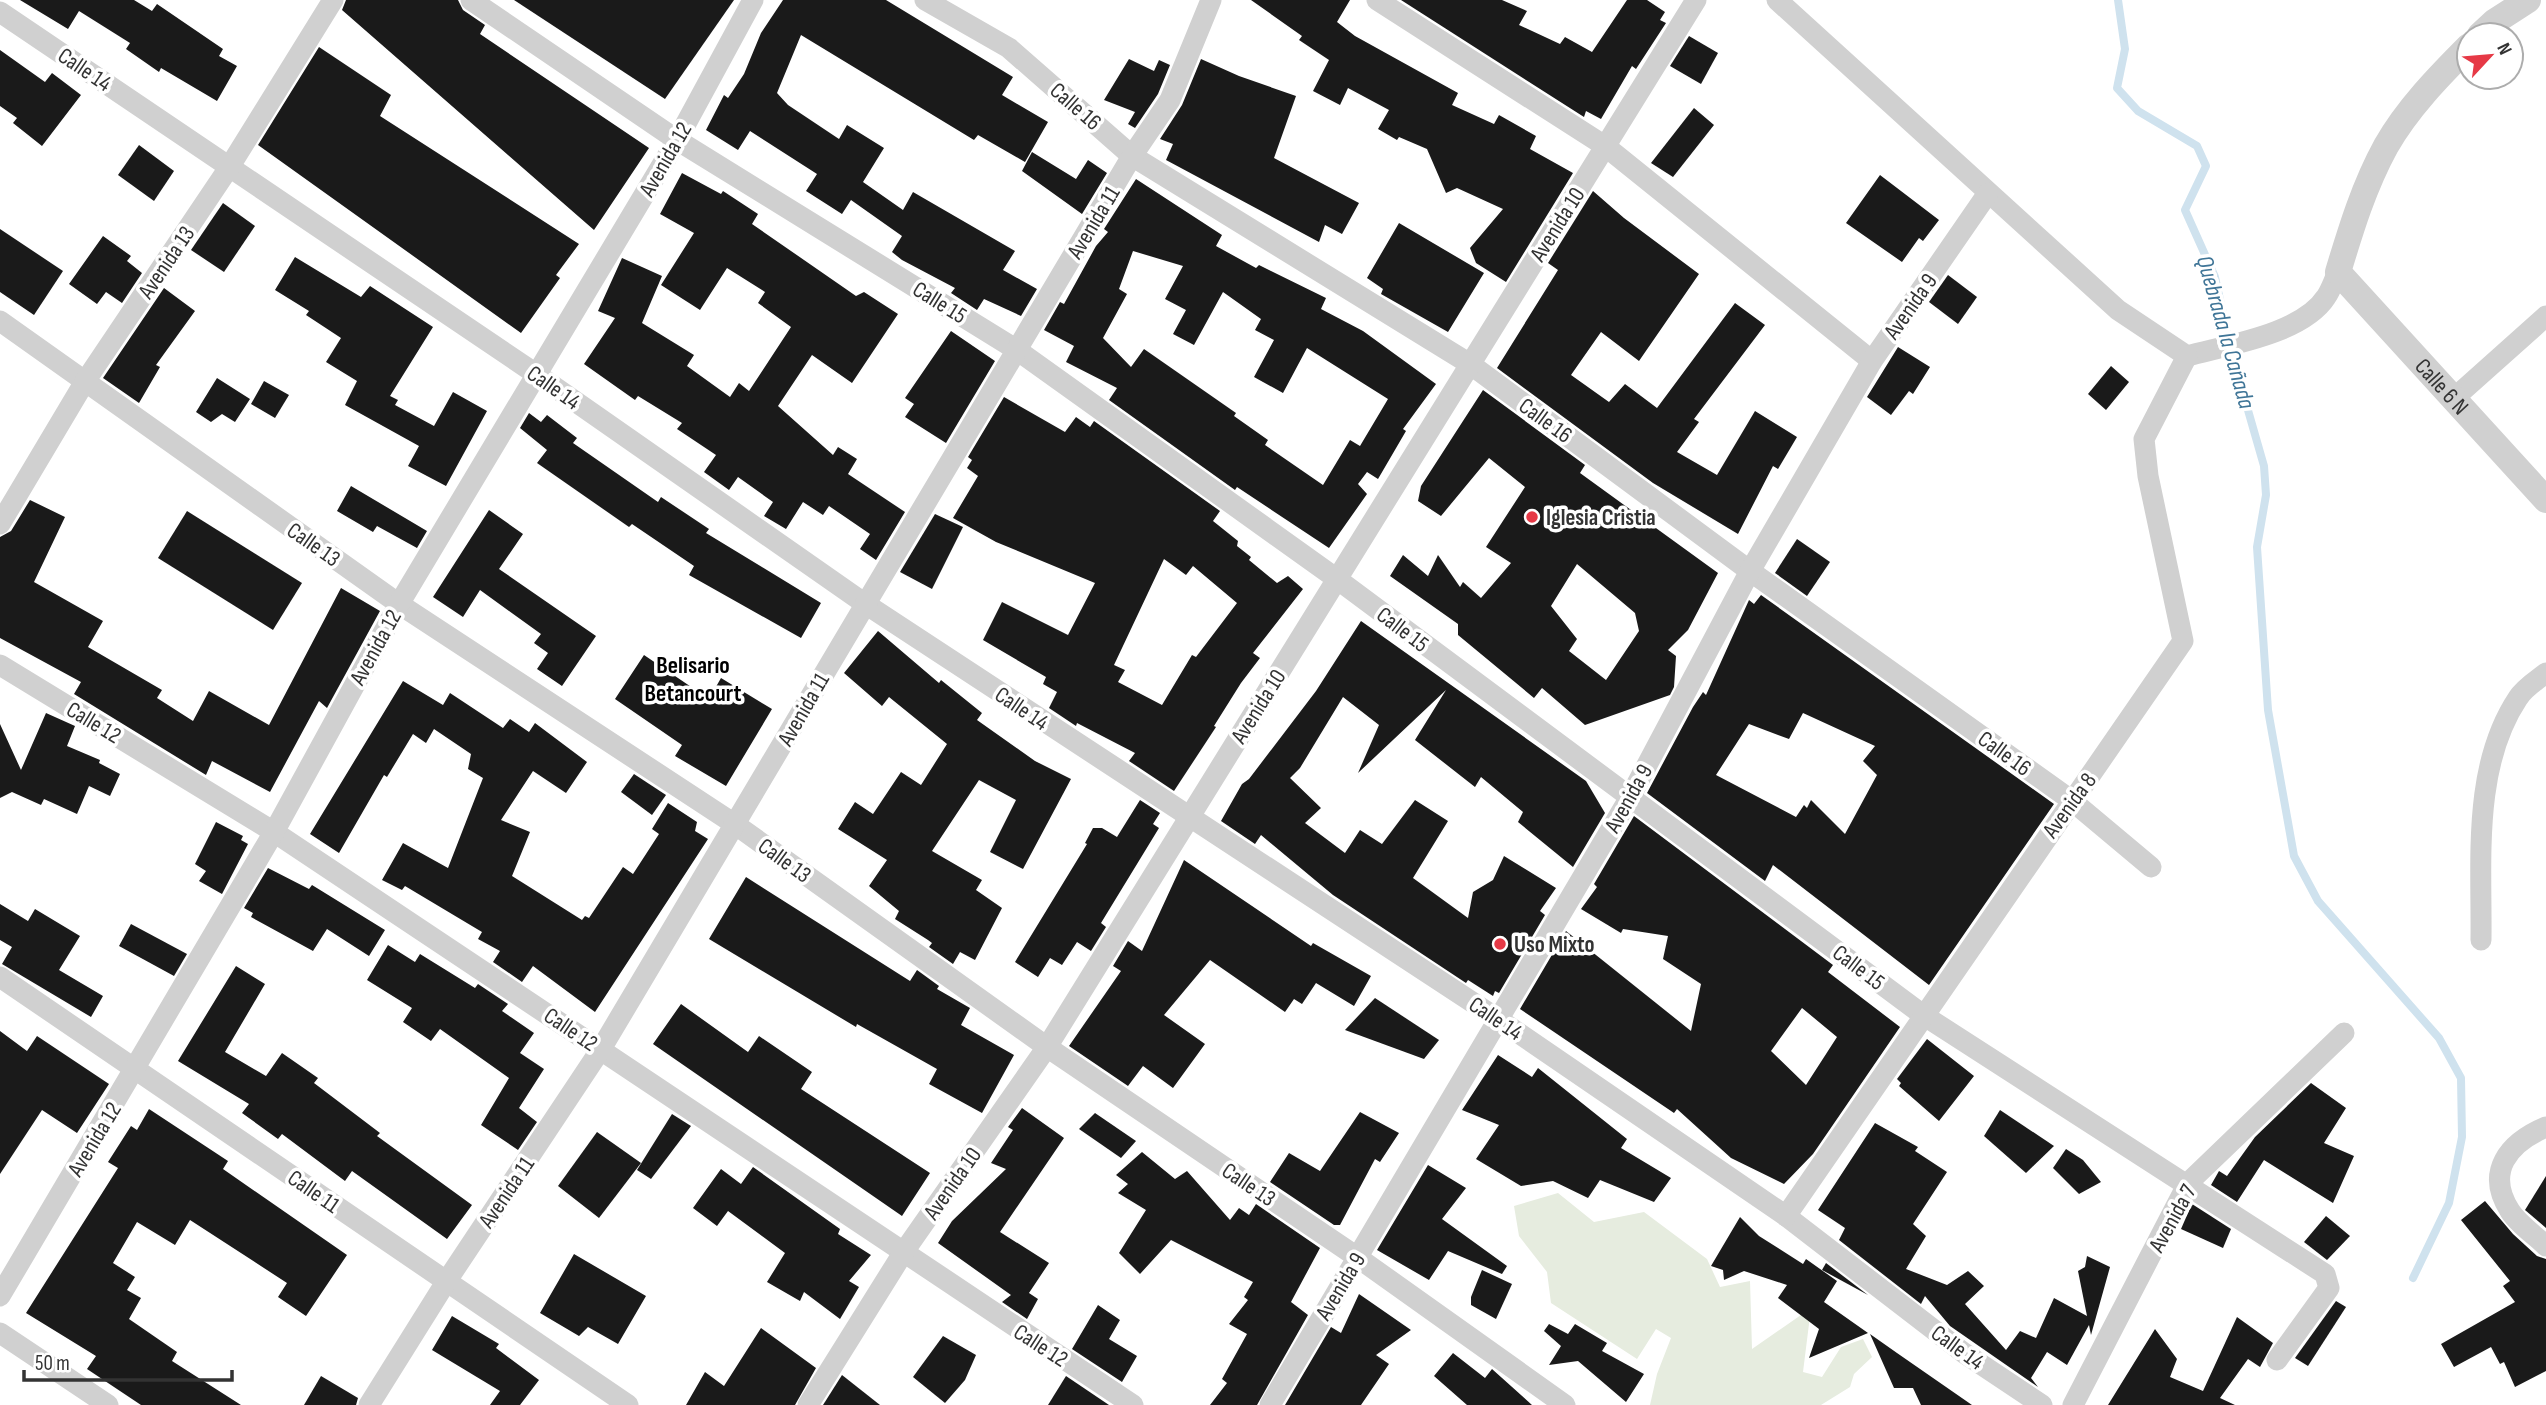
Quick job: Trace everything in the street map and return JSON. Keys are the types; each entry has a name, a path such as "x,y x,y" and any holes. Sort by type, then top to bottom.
{"street":[{"name":"Avenida 13","path":"0,524 84,383 230,166 333,0"},
{"name":"Calle 15","path":"471,0 677,140 1017,350 1337,579 1923,1014 2325,1274 2329,1288 2277,1360"},
{"name":"Avenida 12","path":"0,1296 274,832 399,604 677,140 753,0"},
{"name":"Calle 16","path":"925,0 1009,48 1132,156 1470,364 1750,571 2071,800 2151,867"},
{"name":"Avenida 11","path":"369,1405 446,1282 601,1049 736,825 864,603 1132,156 1170,100 1211,0"},
{"path":"1377,0 1605,146 1872,361"},
{"name":"Avenida 10","path":"808,1405 903,1253 1047,1047 1696,0"},
{"path":"1777,0 2118,310 2192,355 2260,337 2305,317 2325,299 2338,272 2355,213 2386,145 2436,79 2455,60"},
{"path":"2496,21 2528,0"},
{"name":"Calle 14","path":"0,12 536,374 864,603 1188,819 1498,1019 1786,1216 1964,1353 2042,1405"},
{"name":"Avenida 9","path":"1270,1405 1630,797 1750,571 1872,361 1988,193"},
{"name":"Calle 6 N","path":"2338,272 2546,500"},
{"path":"2452,400 2546,316"},
{"name":"Calle 13","path":"0,321 399,604 736,825 1047,1047 1357,1257 1565,1405"},
{"name":"Avenida 8","path":"1786,1216 2183,641 2148,476 2144,439 2192,355"},
{"name":"Calle 12","path":"0,664 274,832 1133,1405"},
{"path":"2481,940 2483,820 2492,750 2519,696 2546,673"},
{"name":"Calle 11","path":"0,977 628,1405"},
{"name":"Avenida 7","path":"2073,1405 2188,1183 2344,1033"},
{"path":"2546,1127 2526,1135 2506,1156 2498,1184 2511,1213 2546,1245"},
{"path":"0,1333 108,1405"}],"shaded area":[{"path":"1558,1193 1594,1222 1644,1212 1707,1259 1720,1287 1750,1281 1752,1349 1811,1308 1803,1372 1822,1377 1841,1347 1863,1339 1872,1357 1854,1374 1850,1387 1821,1405 1650,1405 1657,1374 1671,1338 1656,1329 1637,1359 1551,1303 1547,1272 1519,1236 1514,1206"}],"building":[{"path":"20,0 134,0 152,11 157,4 223,49 219,56 237,66 217,101 161,68 159,72 126,49 130,43 79,11 68,29"},
{"path":"346,0 458,0 463,10 485,25 480,34 649,148 594,230 342,10"},
{"path":"514,0 734,0 665,99"},
{"path":"783,0 886,0 1013,77 1002,95 1048,122 1025,162 978,135 974,140 801,35 777,93 788,105 839,139 847,125 884,148 863,182 903,210 913,192 1015,251 1003,270 1037,289 1021,316 984,299 977,310 951,293 955,288 902,260 892,252 902,236 851,200 842,214 806,191 817,174 750,131 738,150 706,130 724,95 728,98 744,74 761,33"},
{"path":"1251,0 1350,0 1337,22 1355,36 1458,93 1452,105 1494,124 1499,115 1536,136 1530,149 1573,173 1506,282 1476,263 1470,248 1503,209 1457,188 1446,193 1427,149 1399,137 1397,140 1378,129 1389,110 1348,88 1340,105 1313,91 1329,60 1299,40 1302,36"},
{"path":"1401,0 1502,0 1527,11 1519,25 1560,44 1565,37 1592,52 1627,0 1647,0 1665,12 1660,20 1666,23 1636,69 1632,66 1601,119 1586,111 1584,117"},
{"path":"1689,36 1718,53 1701,84 1670,66"},
{"path":"319,47 391,95 380,116 579,244 556,275 560,278 521,333 258,145"},
{"path":"0,50 45,82 52,73 81,95 42,146 13,123 17,118 0,106"},
{"path":"1129,59 1154,71 1159,60 1170,65 1158,94 1135,128 1128,124 1135,112 1104,100"},
{"path":"1201,59 1296,96 1274,158 1359,203 1342,234 1325,225 1319,242 1166,160 1173,144 1160,139 1182,105"},
{"path":"1694,108 1714,125 1673,177 1651,163"},
{"path":"139,145 174,171 154,201 118,175"},
{"path":"1032,152 1076,179 1088,160 1107,173 1082,214 1022,171"},
{"path":"682,173 721,194 723,191 758,214 752,224 856,296 864,292 898,314 852,383 812,355 778,406 833,455 838,447 857,459 848,474 905,512 876,560 860,549 870,534 829,506 823,515 803,502 786,529 764,516 773,502 738,477 729,490 704,472 716,455 677,429 682,423 638,396 635,400 584,364 615,318 598,311 622,258 662,276 642,323 694,355 687,366 730,397 739,383 749,391 791,327 758,303 765,292 727,268 700,310 661,285 694,233 660,214"},
{"path":"1880,175 1939,220 1923,241 1919,238 1902,262 1846,223"},
{"path":"1136,179 1222,235 1216,246 1256,268 1259,265 1326,298 1321,309 1363,331 1436,384 1403,429 1406,431 1378,479 1367,472 1358,484 1367,494 1329,548 1237,487 1235,490 1109,400 1117,388 1066,362 1074,346 1044,330 1060,302 1064,304 1096,246 1108,232 1104,229","holes":["1133,251 1183,266 1165,299 1186,310 1173,334 1194,345 1223,292 1261,319 1255,330 1274,340 1254,377 1283,393 1307,348 1388,399 1360,446 1350,440 1323,485 1265,445 1268,440 1234,416 1236,413 1144,349 1131,367 1103,338 1127,294 1119,289"]},
{"path":"1593,191 1624,218 1699,274 1639,361 1601,332 1571,375 1609,402 1625,384 1657,408 1735,303 1765,325 1694,419 1699,422 1677,452 1717,475 1755,411 1797,437 1778,469 1773,466 1738,534 1653,483 1497,368 1558,270 1548,263"},
{"path":"223,203 255,226 224,272 191,250"},
{"path":"1399,223 1484,273 1448,332 1381,294 1383,289 1367,278"},
{"path":"0,229 63,271 34,315 0,292"},
{"path":"103,236 131,256 127,261 142,273 122,303 106,292 97,304 69,284"},
{"path":"295,257 361,297 370,286 433,327 390,396 398,400 395,405 434,426 453,392 487,411 446,486 408,466 419,446 345,405 357,381 326,362 341,338 306,315 309,311 275,290"},
{"path":"1948,275 1977,297 1958,324 1929,302"},
{"path":"164,288 195,311 156,365 160,367 139,403 103,378"},
{"path":"951,331 995,361 946,443 905,417 914,404 905,398"},
{"path":"1898,347 1930,367 1913,394 1909,391 1891,415 1867,397"},
{"path":"2111,366 2129,382 2106,410 2088,394"},
{"path":"217,378 250,399 235,422 222,414 211,422 196,412"},
{"path":"264,381 289,395 275,418 251,404"},
{"path":"1483,390 1585,465 1580,473 1718,573 1688,630 1668,650 1676,656 1674,687 1670,695 1585,725 1542,688 1534,698 1458,635 1458,624 1390,576 1403,555 1428,576 1438,555 1460,587 1463,582 1481,598 1511,563 1486,547 1525,487 1489,458 1441,516 1418,501 1421,486","holes":["1577,564 1635,613 1639,631 1606,680 1569,651 1577,639 1551,606"]},
{"path":"1004,397 1065,432 1076,417 1090,427 1094,421 1220,511 1213,521 1238,541 1237,546 1251,557 1249,560 1277,583 1288,576 1303,589 1253,653 1260,658 1241,683 1174,791 1129,761 1135,753 1077,723 1076,726 1049,708 1057,692 1043,684 1046,677 983,640 1002,602 1068,635 1095,583 996,542 953,518 978,476 967,468 972,460 968,457","holes":["1164,559 1186,575 1193,566 1237,603 1196,657 1192,655 1162,705 1118,682 1125,670 1114,665"]},
{"path":"529,413 541,422 547,415 577,438 573,443 658,502 661,497 709,529 706,533 821,603 801,638 689,575 694,566 632,524 629,527 537,463 547,450 520,428"},
{"path":"351,486 427,531 417,548 377,526 373,532 337,511"},
{"path":"30,500 65,517 34,582 103,621 88,647 162,690 157,698 193,721 209,691 269,725 341,588 380,611 327,708 319,701 270,792 212,761 206,775 74,694 81,682 0,638 0,537 11,531"},
{"path":"489,510 523,534 499,569 596,636 562,686 537,669 548,653 534,643 541,634 480,590 463,617 433,597"},
{"path":"187,511 302,583 273,630 158,558"},
{"path":"935,514 963,527 932,589 900,572"},
{"path":"1797,539 1830,562 1807,596 1775,573"},
{"path":"1761,595 2054,804 1929,985 1773,865 1765,881 1647,793 1693,707 1703,692 1706,695 1749,600 1754,604","holes":["1803,713 1875,746 1863,761 1877,775 1845,834 1811,800 1807,808 1804,805 1796,817 1716,775 1749,724 1789,739"]},
{"path":"1361,621 1586,781 1605,813 1573,867 1518,822 1523,812 1481,777 1475,787 1415,740 1446,690 1358,773 1379,725 1343,697 1300,768 1290,778 1321,808 1305,823 1345,853 1360,830 1382,844 1415,800 1448,821 1413,878 1468,918 1473,892 1493,880 1504,856 1556,888 1540,911 1545,915 1499,993 1495,991 1493,996 1468,980 1466,983 1333,895 1261,835 1255,844 1221,821 1242,784 1249,779 1316,691"},
{"path":"878,631 939,683 941,680 982,713 977,720 1035,761 1071,779 1023,869 990,852 1016,800 979,780 932,851 982,880 976,890 1002,908 975,960 960,952 953,964 929,947 932,943 895,919 899,911 869,886 887,860 838,829 855,802 873,814 901,772 921,785 947,744 889,697 882,706 844,673"},
{"path":"644,655 709,699 721,678 772,709 726,786 675,756 682,745 615,699"},
{"path":"403,681 443,705 450,693 503,728 510,719 529,732 535,723 587,762 566,793 533,771 501,820 530,832 512,876 582,920 585,916 589,918 623,867 633,874 659,834 652,829 668,803 697,822 695,831 708,839 595,1012 533,966 522,982 493,962 500,951 478,939 482,932 405,886 402,890 382,880 403,843 448,868 483,778 468,769 471,754 434,729 426,743 413,734 387,777 384,775 339,853 310,834"},
{"path":"46,713 75,726 67,746 100,760 99,763 120,774 110,796 89,786 77,814 44,799 41,805 12,792 0,798 0,724 21,770"},
{"path":"634,774 666,795 652,815 621,792"},
{"path":"1140,800 1160,813 1153,824 1159,828 1101,923 1106,927 1091,951 1077,942 1062,965 1050,958 1038,977 1015,962 1087,844 1085,843 1093,828 1102,828 1117,837"},
{"path":"1634,816 1833,965 1828,972 1900,1027 1813,1154 1784,1184 1731,1158 1677,1109 1674,1113 1520,1009 1566,931 1691,1031 1701,984 1663,959 1668,936 1623,929 1621,933 1581,909 1597,887 1594,884","holes":["1802,1008 1837,1037 1806,1085 1771,1051"]},
{"path":"216,822 243,836 241,840 248,844 222,894 199,881 206,871 195,864"},
{"path":"1184,860 1311,946 1313,943 1371,976 1354,1006 1316,983 1302,1004 1294,999 1285,1012 1210,960 1164,1015 1205,1044 1173,1088 1143,1066 1128,1086 1069,1046 1121,971 1113,966 1128,941 1142,951"},
{"path":"268,868 309,889 312,885 385,930 369,956 327,929 313,951 251,917 253,913 244,908"},
{"path":"746,877 910,981 917,970 939,986 937,989 970,1008 961,1025 1014,1055 982,1113 929,1084 937,1069 857,1024 856,1027 709,939"},
{"path":"0,904 28,921 35,909 80,936 59,970 103,996 91,1017 2,964 12,947 0,940"},
{"path":"131,924 187,954 174,976 119,946"},
{"path":"388,945 415,962 420,954 475,988 478,984 508,1004 502,1011 534,1033 520,1053 544,1069 519,1108 537,1122 518,1150 481,1125 509,1078 440,1029 431,1041 403,1022 412,1008 367,980"},
{"path":"236,966 265,984 225,1052 266,1076 282,1053 318,1078 314,1083 380,1133 377,1136 472,1205 447,1239 352,1171 345,1181 282,1134 278,1139 242,1113 249,1104 178,1061"},
{"path":"1375,998 1439,1040 1424,1059 1345,1030"},
{"path":"681,1004 748,1052 759,1036 812,1072 801,1089 930,1173 902,1216 653,1044"},
{"path":"0,1031 27,1051 37,1036 109,1084 77,1133 42,1110 0,1174"},
{"path":"1927,1039 1974,1076 1939,1121 1899,1086 1901,1083 1897,1079"},
{"path":"1498,1055 1532,1077 1538,1068 1627,1139 1621,1148 1671,1178 1654,1202 1600,1180 1588,1198 1553,1181 1521,1186 1476,1159 1499,1125 1462,1110"},
{"path":"2311,1083 2346,1108 2324,1143 2354,1156 2333,1203 2264,1160 2237,1202 2211,1185 2219,1171 2227,1176 2255,1137"},
{"path":"1022,1108 1064,1138 1000,1232 1049,1263 1029,1293 1038,1299 1027,1319 1002,1302 1011,1295 938,1243 952,1221 1006,1169 991,1163 1013,1130 1008,1127"},
{"path":"149,1109 228,1161 223,1169 347,1255 306,1316 278,1297 287,1283 190,1220 175,1245 137,1222 113,1263 135,1277 127,1290 141,1298 129,1319 177,1352 172,1361 241,1405 141,1405 87,1369 96,1356 26,1313 118,1168 108,1162 131,1126 137,1130"},
{"path":"2000,1110 2054,1146 2026,1173 1984,1136"},
{"path":"1360,1112 1399,1133 1380,1162 1375,1159 1340,1225 1334,1225 1270,1182 1289,1153 1320,1171"},
{"path":"1095,1113 1136,1141 1121,1158 1079,1129"},
{"path":"672,1114 691,1126 651,1179 637,1170"},
{"path":"1875,1123 1918,1147 1915,1151 1947,1172 1913,1224 1926,1236 1906,1269 1947,1285 1968,1271 1984,1286 1965,1304 2006,1350 2020,1331 2036,1338 2054,1298 2087,1316 2078,1271 2085,1267 2087,1256 2110,1267 2091,1335 2089,1325 2067,1365 2047,1352 2031,1378 2038,1387 1950,1326 1925,1296 1921,1304 1839,1240 1845,1228 1818,1210"},
{"path":"597,1132 641,1163 599,1218 558,1186"},
{"path":"2066,1149 2083,1160 2101,1182 2079,1194 2053,1168"},
{"path":"1142,1152 1175,1179 1187,1171 1230,1220 1239,1208 1249,1215 1256,1204 1320,1248 1291,1302 1308,1315 1257,1405 1210,1405 1227,1383 1222,1379 1247,1334 1229,1324 1248,1300 1244,1297 1253,1282 1171,1240 1140,1274 1119,1253 1146,1210 1118,1193 1128,1184 1116,1175"},
{"path":"1428,1165 1466,1188 1442,1219 1507,1266 1502,1274 1448,1251 1429,1280 1377,1250"},
{"path":"753,1167 840,1229 838,1234 871,1255 849,1281 859,1287 840,1319 804,1292 800,1301 767,1282 785,1253 728,1211 717,1226 693,1208 721,1169 741,1184"},
{"path":"2546,1176 2546,1228 2525,1210"},
{"path":"2485,1201 2513,1234 2537,1256 2546,1259 2546,1371 2515,1387 2504,1362 2500,1364 2491,1347 2454,1367 2441,1344 2515,1302 2503,1286 2510,1281 2461,1220"},
{"path":"2192,1204 2231,1229 2223,1248 2181,1229"},
{"path":"2326,1216 2350,1236 2327,1260 2304,1242"},
{"path":"1740,1217 1759,1236 1803,1264 1806,1259 1837,1281 1824,1302 1868,1333 1809,1358 1819,1329 1778,1298 1787,1285 1744,1271 1724,1280 1723,1270 1711,1266"},
{"path":"574,1254 646,1296 618,1344 588,1327 579,1336 540,1313"},
{"path":"1826,1263 1868,1295 1822,1270"},
{"path":"1482,1270 1512,1284 1496,1319 1471,1305 1471,1297"},
{"path":"1359,1294 1411,1330 1376,1355 1389,1364 1361,1405 1285,1405 1331,1327 1341,1333"},
{"path":"2336,1301 2346,1307 2308,1366 2295,1358"},
{"path":"1098,1305 1120,1320 1109,1339 1137,1356 1122,1382 1072,1349"},
{"path":"452,1316 499,1344 496,1348 539,1380 520,1405 490,1405 500,1391 432,1350"},
{"path":"2237,1317 2273,1343 2260,1367 2248,1359 2220,1398 2235,1405 2108,1405 2155,1329 2177,1359 2170,1377 2203,1391"},
{"path":"1549,1324 1568,1334 1575,1324 1607,1343 1602,1351 1644,1374 1626,1402 1578,1361 1549,1365 1561,1346 1544,1331"},
{"path":"761,1328 816,1368 795,1405 686,1405 705,1372 724,1386"},
{"path":"1870,1334 1972,1405 1921,1405 1913,1388 1894,1388"},
{"path":"943,1336 976,1355 965,1380 945,1403 913,1377"},
{"path":"1453,1353 1485,1378 1492,1369 1532,1405 1467,1405 1434,1376"},
{"path":"842,1375 880,1405 823,1405"},
{"path":"321,1376 358,1398 356,1405 304,1405"},
{"path":"1066,1376 1109,1405 1048,1405"}],"waterway":[{"name":"Quebrada la Cañada","path":"2118,0 2125,49 2117,88 2138,111 2197,146 2206,166 2185,210 2215,277 2233,358 2264,466 2266,495 2257,547 2268,710 2294,856 2318,901 2439,1038 2461,1078 2462,1137 2449,1203 2413,1278"}],"place":[{"name":"Iglesia Cristia","path":"1532,517"},
{"name":"Uso Mixto","path":"1500,944"}],"district":[{"name":"Belisario Betancourt","path":"693,679"}]}
